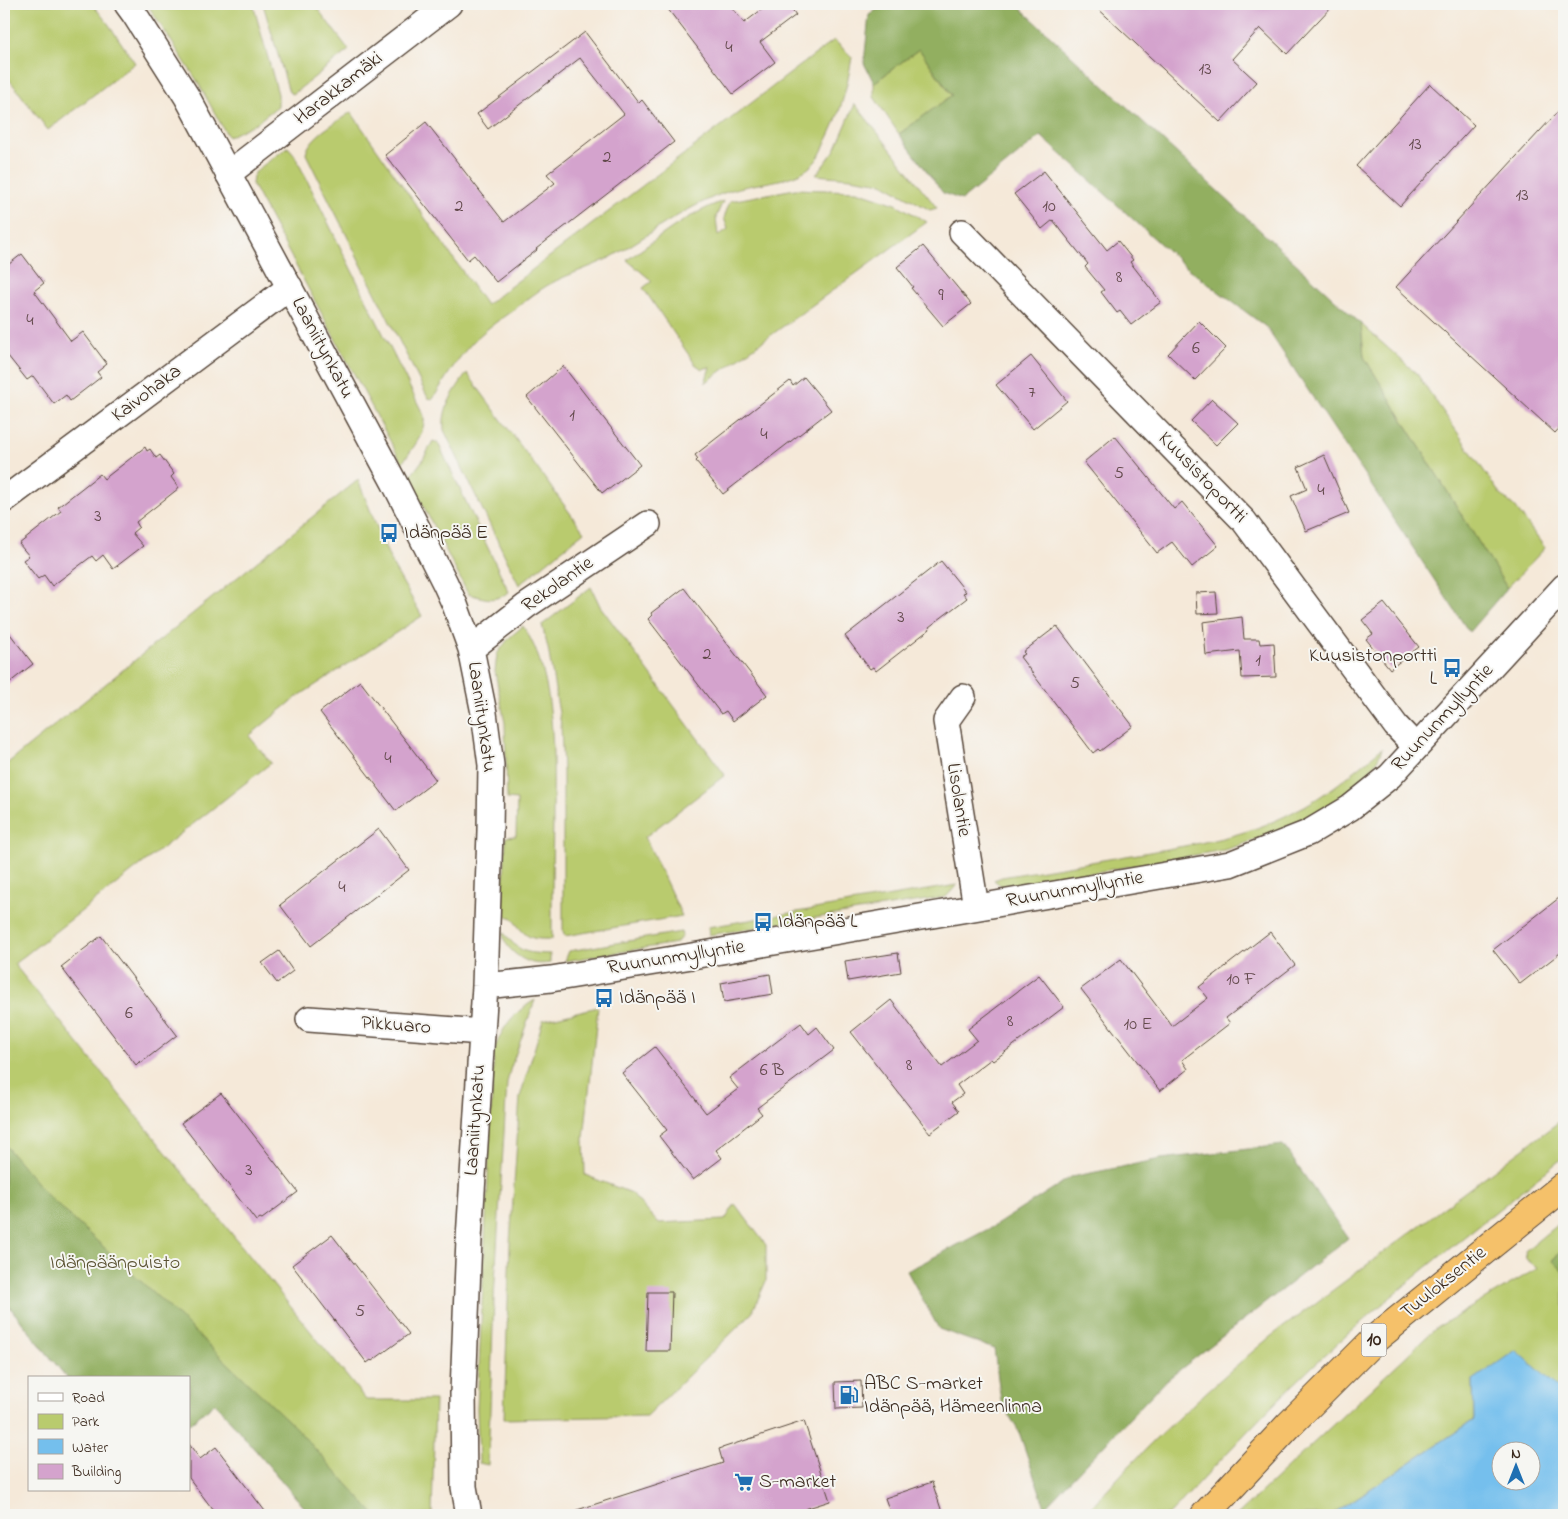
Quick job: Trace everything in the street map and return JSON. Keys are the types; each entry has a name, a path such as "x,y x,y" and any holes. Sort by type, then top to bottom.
{"highway":[{"name":"Tuuloksentie","path":"1205,1515 1289,1425 1376,1338 1564,1186"}],"street":[{"name":"Laaniitynkatu","path":"127,4 187,97 290,287 394,482 445,583 471,649 484,713 491,766 485,986 469,1238 463,1393 464,1487 469,1515"},
{"name":"Harakkamäki","path":"228,174 449,4"},
{"name":"Kuusistoportti","path":"962,232 1244,521 1396,726 1416,747"},
{"name":"Kaivohaka","path":"4,500 290,287"},
{"name":"Rekolantie","path":"471,649 526,606 648,524"},
{"name":"Ruununmyllyntie","path":"485,986 561,977 1230,864 1308,833 1350,808 1390,776 1564,587"},
{"name":"Lisolantie","path":"963,697 946,721 976,907"},
{"name":"Pikkuaro","path":"309,1019 482,1032"}],"green space":[{"path":"4,4 92,4 107,22 135,63 48,130 4,73"},
{"path":"147,4 253,4 278,94 278,106 256,123 228,137 196,79"},
{"path":"263,4 314,4 349,50 293,94 289,92"},
{"path":"885,4 1016,4 1361,324 1364,357 1507,588 1469,632 1266,327 1187,268 1041,136 962,200 943,193 899,134 952,95 919,49 874,83 864,63 869,15"},
{"path":"834,40 852,57 850,68 835,123 820,155 811,166 794,176 739,188 700,203 612,257 548,285 477,338 456,362 433,399 428,398 306,154 312,141 331,125 351,112 486,305"},
{"path":"919,49 952,96 899,134 874,97 874,83"},
{"path":"855,104 937,208 930,210 882,183 816,175 835,150"},
{"path":"288,147 294,154 424,416 421,434 402,463 252,184 253,176 257,170"},
{"path":"795,189 857,191 896,204 927,222 705,383 710,367 702,369 695,364 643,288 652,281 627,260 673,227 710,206 723,201 716,217 718,236 728,229 724,218 730,201"},
{"path":"1361,324 1417,374 1500,494 1515,507 1545,548 1507,588 1364,357"},
{"path":"467,373 584,532 519,585 444,430 447,406 453,393"},
{"path":"433,441 438,443 509,592 498,598 489,599 468,594 409,478 422,461"},
{"name":"Idänpäänpuisto","path":"358,480 392,564 422,616 297,697 249,736 271,763 14,964 366,1400 435,1400 432,1515 311,1515 215,1403 190,1423 190,1376 65,1376 4,1300 4,766"},
{"path":"591,587 600,606 725,775 645,837 682,916 565,936 563,931 563,772 561,725 548,648 542,625"},
{"path":"523,626 534,647 542,670 548,694 551,720 553,746 552,939 537,939 527,936 511,917 502,917 506,837 516,836 517,800 507,799 505,723 495,672 497,654 509,638"},
{"path":"1382,748 1374,766 1359,783 1339,799 1291,825 1243,844 1224,850 1004,888 994,880 1002,877 1201,843 1257,828 1275,821 1317,799"},
{"path":"957,885 946,897 709,935 708,927"},
{"path":"503,932 514,944 523,950 550,954 550,963 533,963 518,956 505,942"},
{"path":"681,932 682,936 676,943 565,961 569,951"},
{"path":"535,1000 507,1083 494,1298 488,1465 479,1463 477,1409 494,1051 509,1021 520,1010"},
{"path":"598,1007 584,1138 585,1175 631,1193 658,1223 725,1220 735,1204 766,1245 766,1281 752,1313 647,1416 504,1419 510,1243 520,1097 543,1020"},
{"path":"1564,1118 1564,1157 1437,1259 1314,1365 1240,1439 1169,1515 1084,1515 1174,1422 1270,1337"},
{"path":"4,1144 47,1195 171,1309 297,1429 375,1515 311,1515 215,1403 190,1423 190,1376 65,1376 4,1300"},
{"path":"1283,1145 1348,1238 1163,1383 1045,1507 1019,1432 1001,1401 994,1349 939,1329 907,1271 996,1225 1071,1177 1161,1159"},
{"path":"1564,1219 1564,1250 1552,1260 1564,1272 1564,1386 1560,1389 1473,1380 1474,1420 1331,1515 1237,1515 1436,1328 1538,1268 1526,1259 1525,1251"},
{"path":"1564,1250 1564,1272 1552,1260"}],"water":[{"path":"1516,1350 1560,1389 1564,1386 1564,1515 1331,1515 1474,1420 1473,1380"}],"building":[{"path":"664,4 729,4 744,23 769,4 788,4 796,15 760,42 775,62 733,94"},
{"path":"1093,4 1334,4 1287,54 1260,28 1232,59 1257,82 1220,122"},
{"path":"585,32 639,103 642,100 674,142 496,282 474,255 468,260 385,155 426,122 504,222 555,183 547,174 624,114 580,58 488,129 477,114"},
{"path":"1430,84 1474,125 1400,206 1356,166"},
{"path":"1564,105 1564,423 1555,433 1396,287"},
{"path":"1044,171 1107,250 1118,241 1133,260 1130,262 1161,302 1131,325 1120,311 1117,313 1101,292 1104,290 1085,267 1088,264 1053,220 1042,229 1014,194"},
{"path":"923,246 971,304 943,326 911,288 913,287 897,267"},
{"path":"22,254 44,283 34,291 71,341 83,332 107,364 97,372 101,377 70,401 66,395 54,404 33,376 27,380 4,351 4,268"},
{"path":"1199,321 1226,348 1195,380 1168,354"},
{"path":"1031,356 1067,401 1033,429 996,385"},
{"path":"563,366 640,465 602,493 527,397"},
{"path":"804,377 831,410 723,494 696,461 698,459 695,455 790,381 793,386"},
{"path":"1212,399 1238,423 1216,445 1191,421"},
{"path":"1115,436 1174,509 1182,502 1218,546 1192,567 1172,542 1157,553 1084,462"},
{"path":"145,447 147,451 150,449 156,458 160,455 174,474 171,477 179,488 136,522 139,527 132,533 143,546 113,569 103,555 96,561 92,556 52,586 44,575 38,579 23,560 29,556 19,544 61,511 58,507 100,474 104,479"},
{"path":"1324,455 1349,513 1306,531 1291,496 1307,489 1298,467"},
{"path":"941,561 966,592 963,593 967,598 876,671 873,667 870,669 845,636"},
{"path":"684,588 767,695 733,721 726,711 721,714 648,619 652,615 651,613"},
{"path":"1216,592 1218,613 1197,614 1196,593"},
{"path":"1384,603 1419,647 1390,669 1366,639 1373,634 1362,620"},
{"path":"1242,617 1244,639 1259,639 1260,644 1274,643 1276,677 1242,678 1240,651 1206,655 1203,622"},
{"path":"4,626 33,664 4,687"},
{"path":"1057,626 1133,726 1100,751 1098,749 1093,753 1020,657 1025,654 1023,652"},
{"path":"360,681 436,780 396,811 320,712"},
{"path":"379,829 409,870 311,946 280,905"},
{"path":"1564,894 1564,950 1520,984 1493,950"},
{"path":"1270,932 1295,965 1226,1018 1230,1023 1182,1060 1188,1069 1160,1091 1081,989 1121,959 1172,1026 1208,998 1199,987"},
{"path":"101,936 177,1035 136,1065 61,967"},
{"path":"279,951 293,971 277,983 262,963"},
{"path":"898,953 901,972 848,981 845,961"},
{"path":"770,974 773,994 724,1002 721,983"},
{"path":"1039,975 1064,1007 993,1061 991,1059 957,1085 963,1094 952,1102 959,1111 930,1133 851,1032 891,1000 942,1067 977,1040 968,1029"},
{"path":"801,1023 809,1034 817,1027 834,1050 757,1108 762,1114 716,1150 722,1158 693,1180 659,1136 667,1130 622,1073 655,1047 706,1113 738,1089 729,1078"},
{"path":"221,1093 298,1192 262,1219 260,1218 256,1221 181,1123"},
{"path":"332,1235 409,1334 367,1363 292,1265"},
{"path":"648,1292 672,1292 670,1351 646,1351"},
{"path":"861,1381 862,1408 836,1409 835,1382"},
{"name":"S-market","path":"804,1421 830,1501 805,1509 807,1515 575,1515 574,1511 723,1463 719,1449"},
{"path":"190,1445 200,1459 216,1447 268,1515 217,1515 190,1479"},
{"path":"932,1482 943,1515 891,1515 885,1498"}],"place":[{"name":"Idänpää E","path":"389,533"},
{"name":"Kuusistonportti L","path":"1452,668"},
{"name":"Idänpää L","path":"763,922"},
{"name":"Idänpää I","path":"604,998"},
{"name":"ABC S-market Idänpää, Hämeenlinna","path":"849,1395"},
{"name":"S-market","path":"744,1482"}]}
